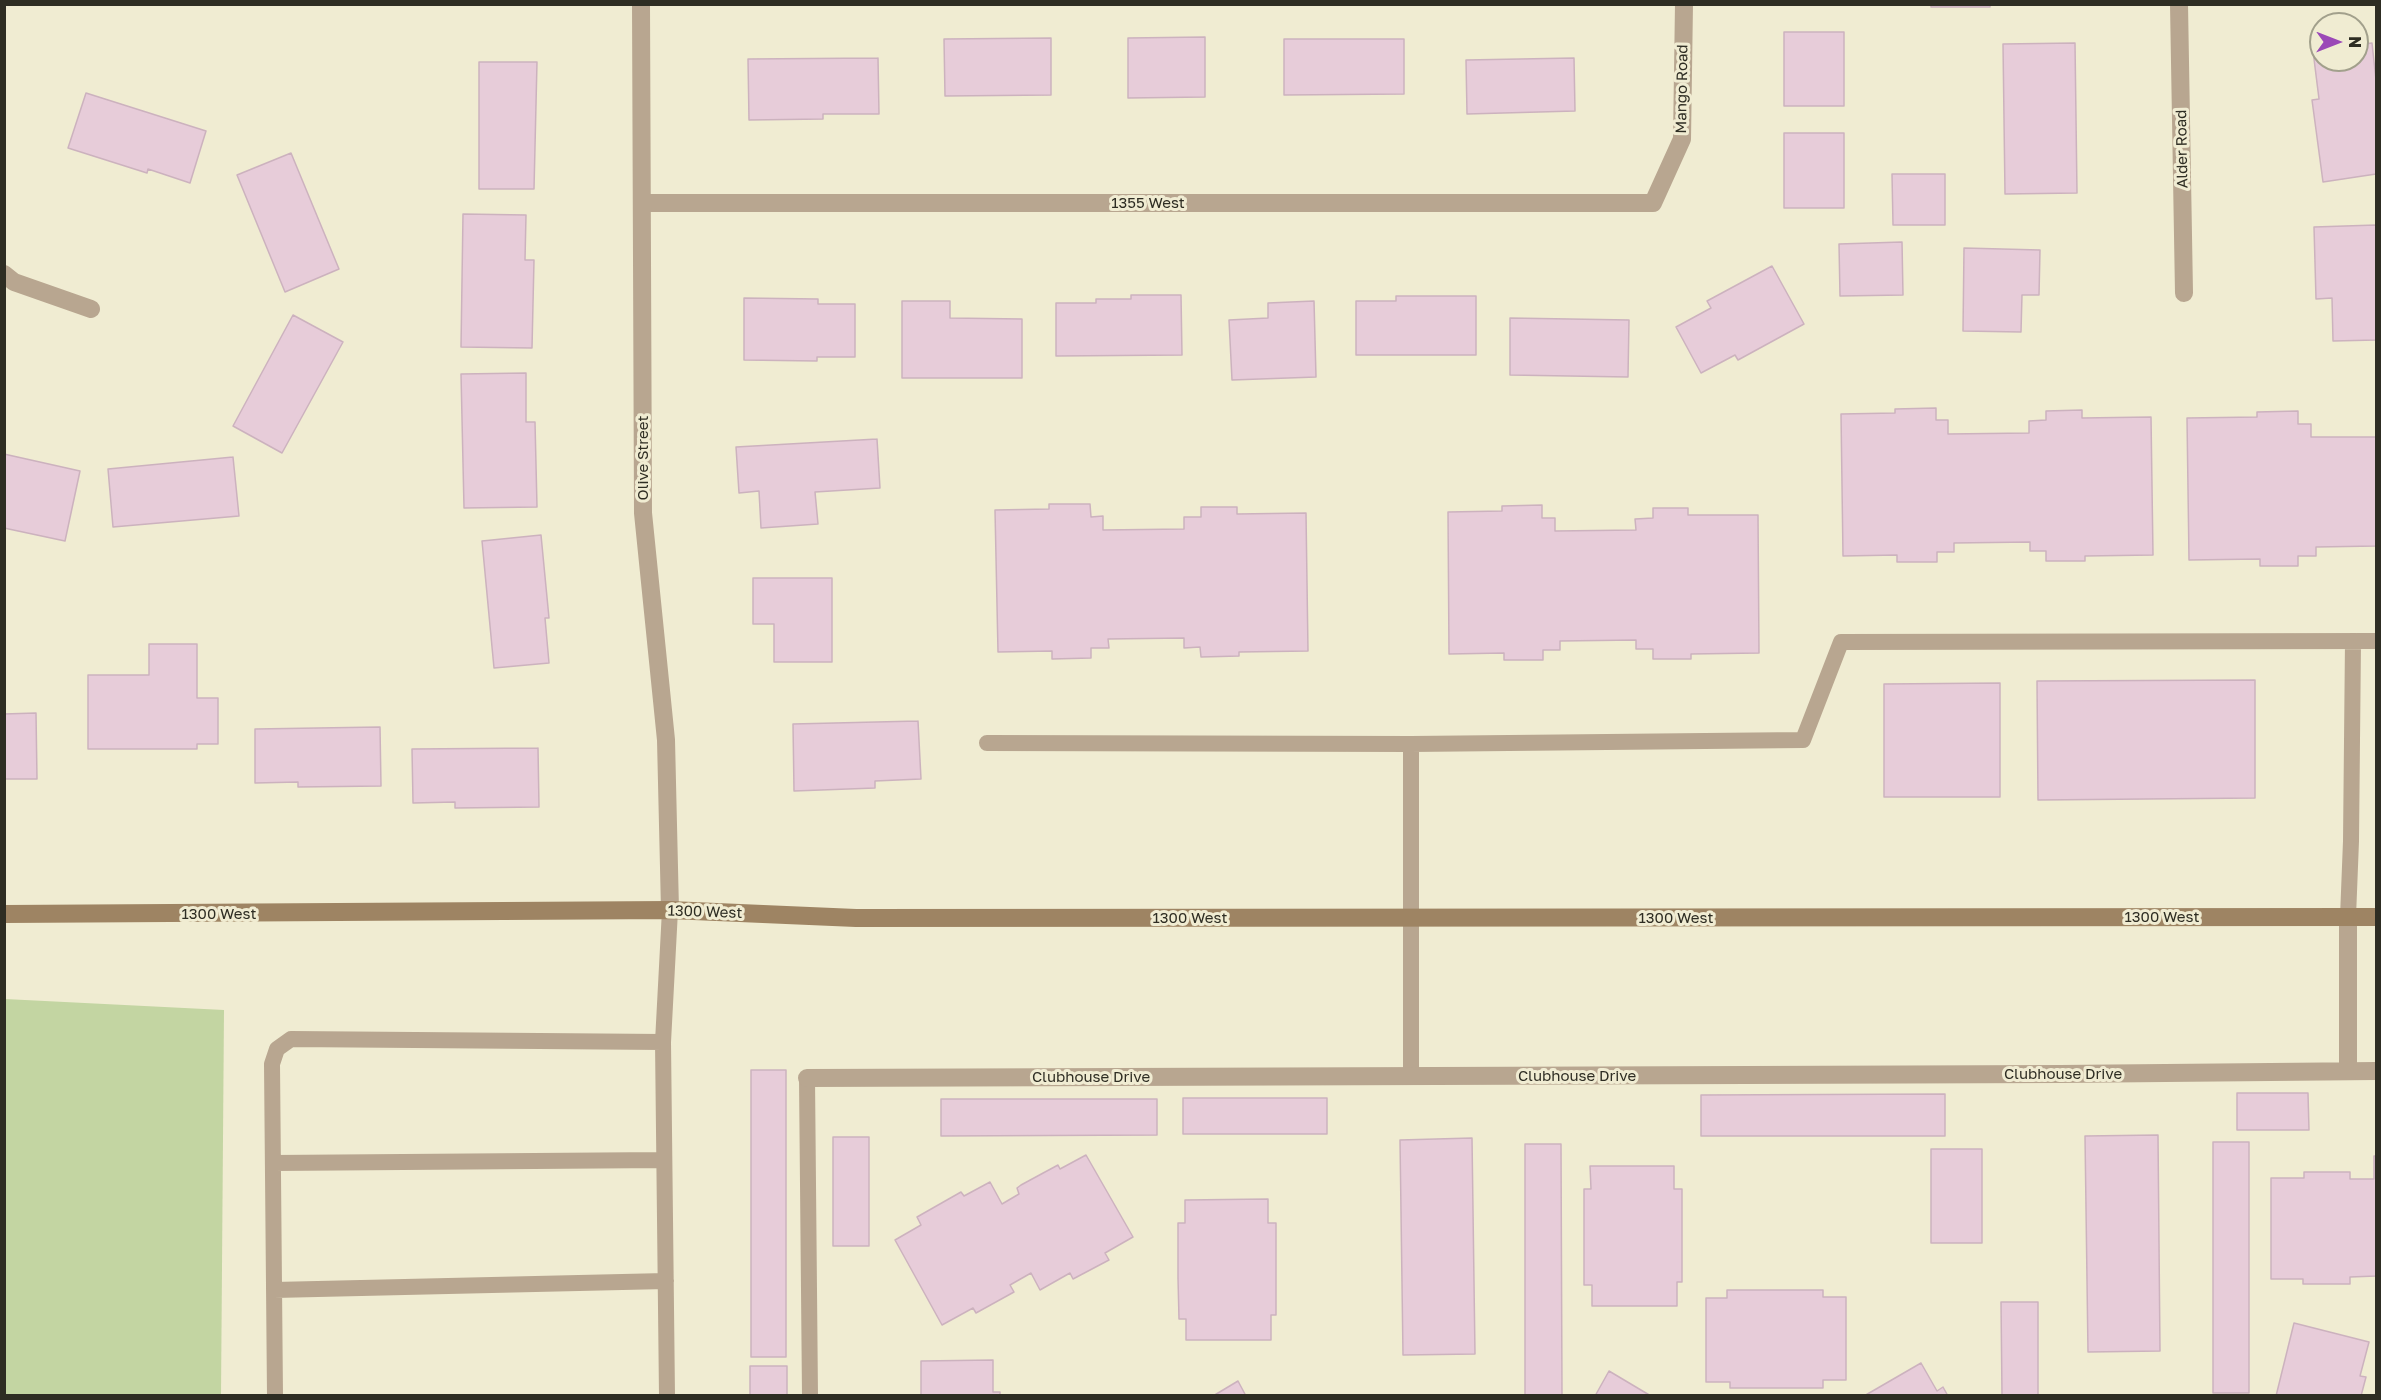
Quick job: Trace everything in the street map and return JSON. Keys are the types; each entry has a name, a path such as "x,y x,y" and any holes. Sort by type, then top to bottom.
{"street":[{"name":"Olive Street","path":"641,4 643,513 666,740 670,910"},
{"name":"Mango Road","path":"1653,203 1682,139 1684,4"},
{"name":"Alder Road","path":"2179,4 2184,293"},
{"name":"1355 West","path":"643,203 1653,203"},
{"path":"4,274 14,282 91,309"},
{"name":"1300 West","path":"4,914 670,910 856,918 2376,917"},
{"path":"2348,917 2348,1071"},
{"name":"Clubhouse Drive","path":"807,1078 2376,1071"}],"lane":[{"path":"2348,917 2353,641"},
{"path":"987,743 1411,744 1803,740 1841,642 2376,641"},
{"path":"1411,744 1411,1076"},
{"path":"668,1395 663,1042 670,910"},
{"path":"275,1395 272,1064 277,1049 291,1039 663,1042"},
{"path":"807,1078 810,1395"},
{"path":"273,1163 664,1160"},
{"path":"274,1290 666,1281"}],"green space":[{"path":"5,999 224,1010 221,1395 5,1395"}],"building":[{"path":"1931,4 1990,4 1990,7 1931,7"},
{"path":"1784,32 1844,32 1844,106 1784,106"},
{"path":"1205,37 1205,97 1128,98 1128,38"},
{"path":"1051,38 1051,95 945,96 944,39"},
{"path":"1284,39 1404,39 1404,94 1284,95"},
{"path":"2075,43 2077,193 2005,194 2003,44"},
{"path":"2369,43 2372,43 2376,80 2376,174 2323,182 2312,100 2319,99 2316,72 2369,72"},
{"path":"878,58 879,114 823,114 823,119 749,120 748,59"},
{"path":"1574,58 1575,111 1467,114 1466,60"},
{"path":"479,62 537,62 534,189 479,189"},
{"path":"86,93 206,131 190,183 148,169 147,173 68,148"},
{"path":"1784,133 1844,133 1844,208 1784,208"},
{"path":"291,153 339,269 285,292 237,175"},
{"path":"1892,174 1945,174 1945,225 1893,225"},
{"path":"463,214 526,215 525,260 534,260 532,348 461,347"},
{"path":"2376,225 2376,340 2333,341 2332,298 2316,299 2314,227"},
{"path":"1902,242 1903,295 1840,296 1839,244"},
{"path":"1964,248 2040,250 2039,295 2022,295 2021,332 1963,331"},
{"path":"1772,266 1804,324 1738,360 1735,355 1701,373 1676,327 1711,308 1707,301"},
{"path":"1131,295 1181,295 1182,355 1056,356 1056,303 1096,303 1096,299 1131,299"},
{"path":"1396,296 1476,296 1476,355 1356,355 1356,301 1396,301"},
{"path":"744,298 818,299 818,304 855,304 855,357 817,357 817,361 744,360"},
{"path":"902,301 950,301 950,318 1022,319 1022,378 902,378"},
{"path":"1314,301 1316,377 1232,380 1229,320 1268,318 1268,303"},
{"path":"293,315 343,342 282,453 233,426"},
{"path":"1510,318 1629,320 1628,377 1510,375"},
{"path":"526,373 526,422 535,422 537,507 464,508 461,374"},
{"path":"1936,408 1936,420 1948,420 1948,434 2029,433 2029,421 2046,420 2046,411 2082,410 2082,418 2151,417 2153,555 2085,556 2085,561 2046,561 2046,551 2030,551 2030,542 1954,543 1954,552 1937,552 1937,562 1897,562 1897,555 1843,556 1841,414 1895,413 1895,409"},
{"path":"2298,411 2298,424 2311,424 2311,437 2376,437 2376,546 2316,547 2316,556 2298,556 2298,566 2260,566 2260,559 2189,560 2187,418 2257,417 2257,412"},
{"path":"877,439 880,488 815,492 818,524 761,528 759,491 739,493 736,447"},
{"path":"4,454 80,471 65,541 4,528"},
{"path":"233,457 239,516 113,527 108,469"},
{"path":"1049,504 1090,504 1091,517 1103,516 1103,530 1184,529 1184,517 1201,517 1201,507 1237,507 1237,514 1306,513 1308,651 1239,652 1239,656 1201,657 1200,647 1184,648 1184,638 1108,639 1109,648 1091,648 1091,658 1052,659 1052,651 998,652 995,510 1049,509"},
{"path":"1542,505 1542,518 1555,518 1555,531 1636,530 1635,519 1653,518 1653,508 1688,508 1688,515 1758,515 1759,653 1691,654 1691,659 1653,659 1653,649 1636,649 1636,640 1560,641 1560,650 1543,650 1543,660 1504,660 1504,653 1449,654 1448,512 1502,511 1502,506"},
{"path":"541,535 549,618 545,618 549,663 494,668 482,541"},
{"path":"753,578 832,578 832,662 774,662 774,624 753,624"},
{"path":"149,644 197,644 197,698 218,698 218,744 197,744 197,749 88,749 88,675 149,675"},
{"path":"2255,680 2255,798 2038,800 2037,681"},
{"path":"2000,683 2000,797 1884,797 1884,684"},
{"path":"36,713 37,779 4,779 4,714"},
{"path":"918,721 921,779 875,781 875,788 794,791 793,724"},
{"path":"380,727 381,786 298,787 298,782 255,783 255,729"},
{"path":"538,748 539,807 455,808 455,802 413,803 412,749"},
{"path":"751,1070 786,1070 786,1357 751,1357"},
{"path":"2237,1093 2308,1093 2309,1130 2237,1130"},
{"path":"1945,1094 1945,1136 1701,1136 1701,1095"},
{"path":"1183,1098 1327,1098 1327,1134 1183,1134"},
{"path":"941,1099 1157,1099 1157,1135 941,1136"},
{"path":"2158,1135 2160,1351 2088,1352 2085,1136"},
{"path":"833,1137 869,1137 869,1246 833,1246"},
{"path":"1472,1138 1475,1354 1403,1355 1400,1140"},
{"path":"2213,1142 2249,1142 2249,1393 2213,1393"},
{"path":"1525,1144 1561,1144 1562,1396 1525,1396"},
{"path":"1931,1149 1982,1149 1982,1243 1931,1243"},
{"path":"1086,1155 1133,1237 1105,1253 1109,1260 1073,1279 1070,1273 1040,1290 1031,1273 1010,1285 1014,1292 976,1313 973,1308 942,1325 895,1240 921,1225 917,1217 961,1192 964,1196 990,1182 1002,1204 1019,1194 1017,1188 1021,1185 1058,1165 1060,1169"},
{"path":"2374,1156 2376,1156 2376,1276 2350,1277 2350,1284 2303,1284 2303,1279 2271,1279 2271,1178 2304,1178 2304,1172 2350,1172 2350,1179 2374,1179"},
{"path":"1590,1166 1674,1166 1674,1189 1682,1189 1682,1282 1677,1282 1677,1306 1592,1306 1592,1285 1584,1285 1584,1189 1591,1189"},
{"path":"1268,1199 1268,1223 1276,1223 1276,1315 1271,1315 1271,1340 1186,1340 1186,1319 1179,1319 1178,1278 1178,1223 1185,1223 1185,1200"},
{"path":"1727,1290 1823,1290 1823,1297 1846,1297 1846,1380 1823,1380 1823,1388 1730,1388 1730,1382 1706,1382 1706,1298 1727,1298"},
{"path":"2001,1302 2038,1302 2038,1396 2002,1396"},
{"path":"2294,1323 2369,1342 2360,1376 2366,1377 2361,1396 2276,1396"},
{"path":"993,1360 993,1392 1000,1392 1000,1396 921,1396 921,1361"},
{"path":"1921,1363 1937,1391 1943,1387 1948,1396 1864,1396"},
{"path":"750,1366 787,1366 787,1396 750,1396"},
{"path":"1609,1371 1651,1396 1595,1396"},
{"path":"1238,1381 1246,1396 1213,1396"}]}
